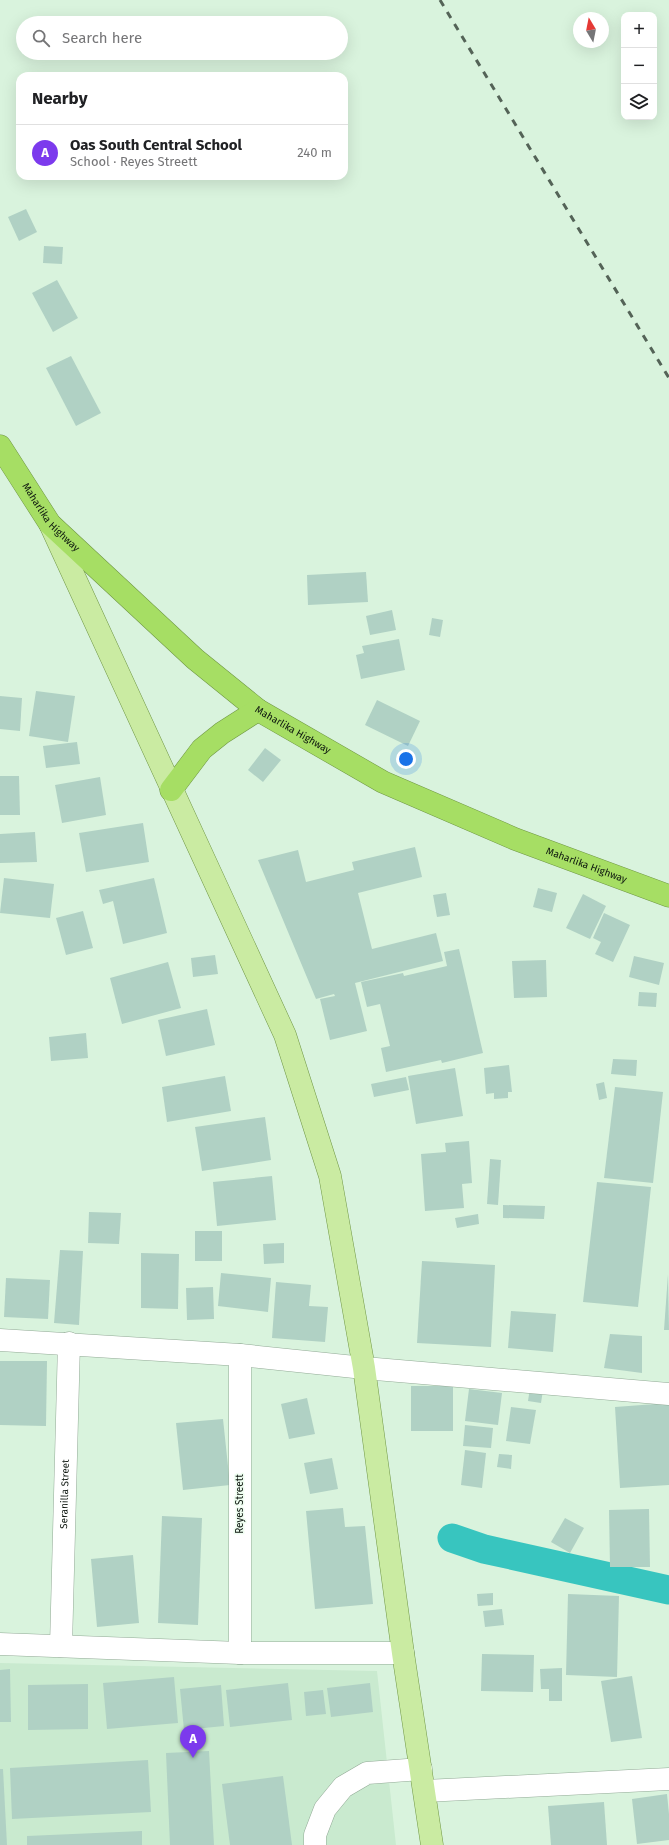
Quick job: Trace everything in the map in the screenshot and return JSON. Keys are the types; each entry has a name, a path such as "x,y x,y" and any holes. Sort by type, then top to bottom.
{"highway":[{"name":"Maharlika Highway","path":"0,446 50,524 195,660 258,710 383,782 515,839 669,896"},
{"path":"171,790 202,750 222,733 258,710"}],"main road":[{"path":"50,524 171,790 285,1035 330,1176 364,1368 403,1652 432,1845"}],"street":[{"path":"0,1340 240,1354 364,1368 669,1394"},
{"name":"Seranilla Street","path":"61,1646 69,1343"},
{"name":"Reyes Streett","path":"240,1354 240,1652"},
{"path":"0,1644 240,1652 403,1652"},
{"path":"315,1845 315,1835 325,1809 343,1788 367,1773 421,1769"},
{"path":"425,1791 669,1779"}],"shaded area":[{"path":"0,1663 377,1671 396,1845 0,1845"}],"building":[{"path":"26,209 37,232 19,241 8,217"},
{"path":"44,246 63,247 62,264 43,263"},
{"path":"57,280 78,318 53,332 32,293"},
{"path":"71,356 101,413 76,426 46,368"},
{"path":"366,572 368,602 308,605 307,575"},
{"path":"392,610 396,630 370,635 366,616"},
{"path":"432,618 443,620 440,637 429,635"},
{"path":"399,639 405,670 361,679 356,655 364,653 362,646"},
{"path":"36,691 75,696 68,742 29,736"},
{"path":"0,696 22,698 20,731 0,729"},
{"path":"377,700 420,721 408,746 365,725"},
{"path":"77,742 80,764 46,768 43,746"},
{"path":"265,748 281,760 263,782 248,770"},
{"path":"0,776 19,776 20,815 0,815"},
{"path":"100,777 106,815 62,823 55,785"},
{"path":"143,823 149,862 86,872 79,833"},
{"path":"35,832 37,862 0,863 0,834"},
{"path":"415,847 422,877 358,893 372,949 436,933 443,961 355,983 367,1031 330,1040 320,999 335,996 334,994 316,999 258,860 298,850 306,882 354,870 352,862"},
{"path":"4,878 54,884 50,918 0,913"},
{"path":"154,878 167,933 123,944 113,901 103,904 99,890"},
{"path":"538,888 557,893 552,912 533,907"},
{"path":"446,893 450,915 437,917 433,895"},
{"path":"583,894 606,906 590,939 566,928"},
{"path":"83,911 93,948 66,955 56,918"},
{"path":"604,913 630,925 613,962 595,954 601,942 593,938"},
{"path":"459,949 483,1053 442,1063 441,1060 386,1072 381,1048 390,1046 380,1004 367,1007 361,982 403,973 404,976 447,966 444,952"},
{"path":"215,955 218,974 193,977 191,958"},
{"path":"634,956 664,963 659,985 629,977"},
{"path":"546,960 547,997 514,998 512,961"},
{"path":"168,962 181,1008 122,1024 110,978"},
{"path":"639,992 657,993 656,1007 638,1006"},
{"path":"207,1009 215,1045 166,1056 158,1020"},
{"path":"86,1033 88,1058 51,1061 49,1037"},
{"path":"613,1059 637,1060 636,1076 611,1074"},
{"path":"509,1065 512,1092 508,1092 508,1098 494,1099 494,1093 486,1094 484,1068"},
{"path":"455,1068 463,1116 416,1124 408,1076"},
{"path":"225,1076 231,1111 167,1122 162,1087"},
{"path":"406,1077 409,1090 374,1097 371,1084"},
{"path":"604,1082 607,1098 599,1100 596,1084"},
{"path":"615,1087 663,1092 653,1183 604,1178"},
{"path":"265,1117 271,1160 202,1171 195,1127"},
{"path":"469,1141 472,1183 462,1184 464,1208 425,1211 421,1154 446,1152 445,1143"},
{"path":"490,1159 501,1160 498,1205 487,1204"},
{"path":"272,1176 276,1220 217,1226 213,1182"},
{"path":"597,1182 651,1187 638,1307 583,1302"},
{"path":"503,1205 545,1206 544,1219 503,1218"},
{"path":"89,1212 121,1213 119,1244 88,1243"},
{"path":"478,1214 479,1224 457,1228 455,1218"},
{"path":"195,1231 222,1231 222,1261 195,1261"},
{"path":"284,1243 284,1263 264,1264 263,1244"},
{"path":"60,1250 83,1251 79,1325 54,1323"},
{"path":"141,1253 179,1254 178,1309 141,1308"},
{"path":"422,1261 495,1265 491,1347 417,1343"},
{"path":"221,1273 271,1278 268,1312 218,1306"},
{"path":"668,1274 669,1330 664,1330"},
{"path":"6,1278 50,1280 48,1319 4,1317"},
{"path":"276,1282 311,1285 309,1306 328,1307 325,1342 272,1338"},
{"path":"213,1287 214,1319 187,1320 186,1288"},
{"path":"511,1311 556,1314 553,1352 508,1348"},
{"path":"610,1334 642,1336 642,1373 604,1368"},
{"path":"0,1361 47,1361 46,1426 0,1425"},
{"path":"411,1386 453,1386 453,1431 411,1431"},
{"path":"530,1388 543,1390 541,1403 528,1401"},
{"path":"469,1389 502,1393 498,1425 465,1421"},
{"path":"307,1398 315,1434 289,1439 281,1404"},
{"path":"669,1403 669,1485 620,1488 615,1407"},
{"path":"511,1407 536,1410 530,1444 506,1441"},
{"path":"223,1419 230,1485 183,1490 176,1423"},
{"path":"465,1425 493,1428 491,1448 463,1446"},
{"path":"465,1450 486,1453 482,1488 461,1485"},
{"path":"499,1454 512,1455 511,1469 497,1467"},
{"path":"332,1458 338,1489 310,1494 304,1463"},
{"path":"343,1508 345,1527 365,1526 373,1604 315,1609 306,1511"},
{"path":"649,1509 650,1567 610,1567 609,1510"},
{"path":"162,1516 202,1518 198,1625 158,1623"},
{"path":"565,1518 584,1528 570,1553 551,1542"},
{"path":"133,1555 139,1623 97,1627 91,1559"},
{"path":"493,1593 493,1605 478,1606 477,1594"},
{"path":"568,1594 619,1596 617,1677 566,1675"},
{"path":"502,1609 504,1625 485,1627 483,1611"},
{"path":"482,1654 534,1655 533,1692 481,1691"},
{"path":"562,1668 562,1701 549,1701 549,1689 541,1689 540,1669"},
{"path":"10,1669 11,1722 0,1722 0,1670"},
{"path":"632,1676 642,1738 611,1742 601,1681"},
{"path":"174,1677 178,1723 107,1729 103,1683"},
{"path":"288,1683 292,1720 230,1727 226,1690"},
{"path":"370,1683 373,1712 331,1717 327,1688"},
{"path":"88,1684 88,1729 28,1730 28,1685"},
{"path":"221,1685 224,1726 184,1730 180,1689"},
{"path":"323,1690 326,1714 306,1716 304,1692"},
{"path":"209,1751 214,1845 170,1845 166,1753"},
{"path":"148,1760 151,1812 12,1819 10,1768"},
{"path":"0,1769 3,1769 7,1845 0,1845"},
{"path":"283,1776 292,1845 230,1845 222,1784"},
{"path":"667,1794 669,1840 637,1844 632,1799"},
{"path":"604,1802 607,1845 551,1845 548,1806"},
{"path":"142,1831 142,1845 27,1845 27,1836"}],"waterway":[{"path":"452,1538 484,1549 669,1590"}],"railway":[{"path":"440,0 669,378"}],"place":[{"name":"Oas South Central School","path":"193,1758"}]}
